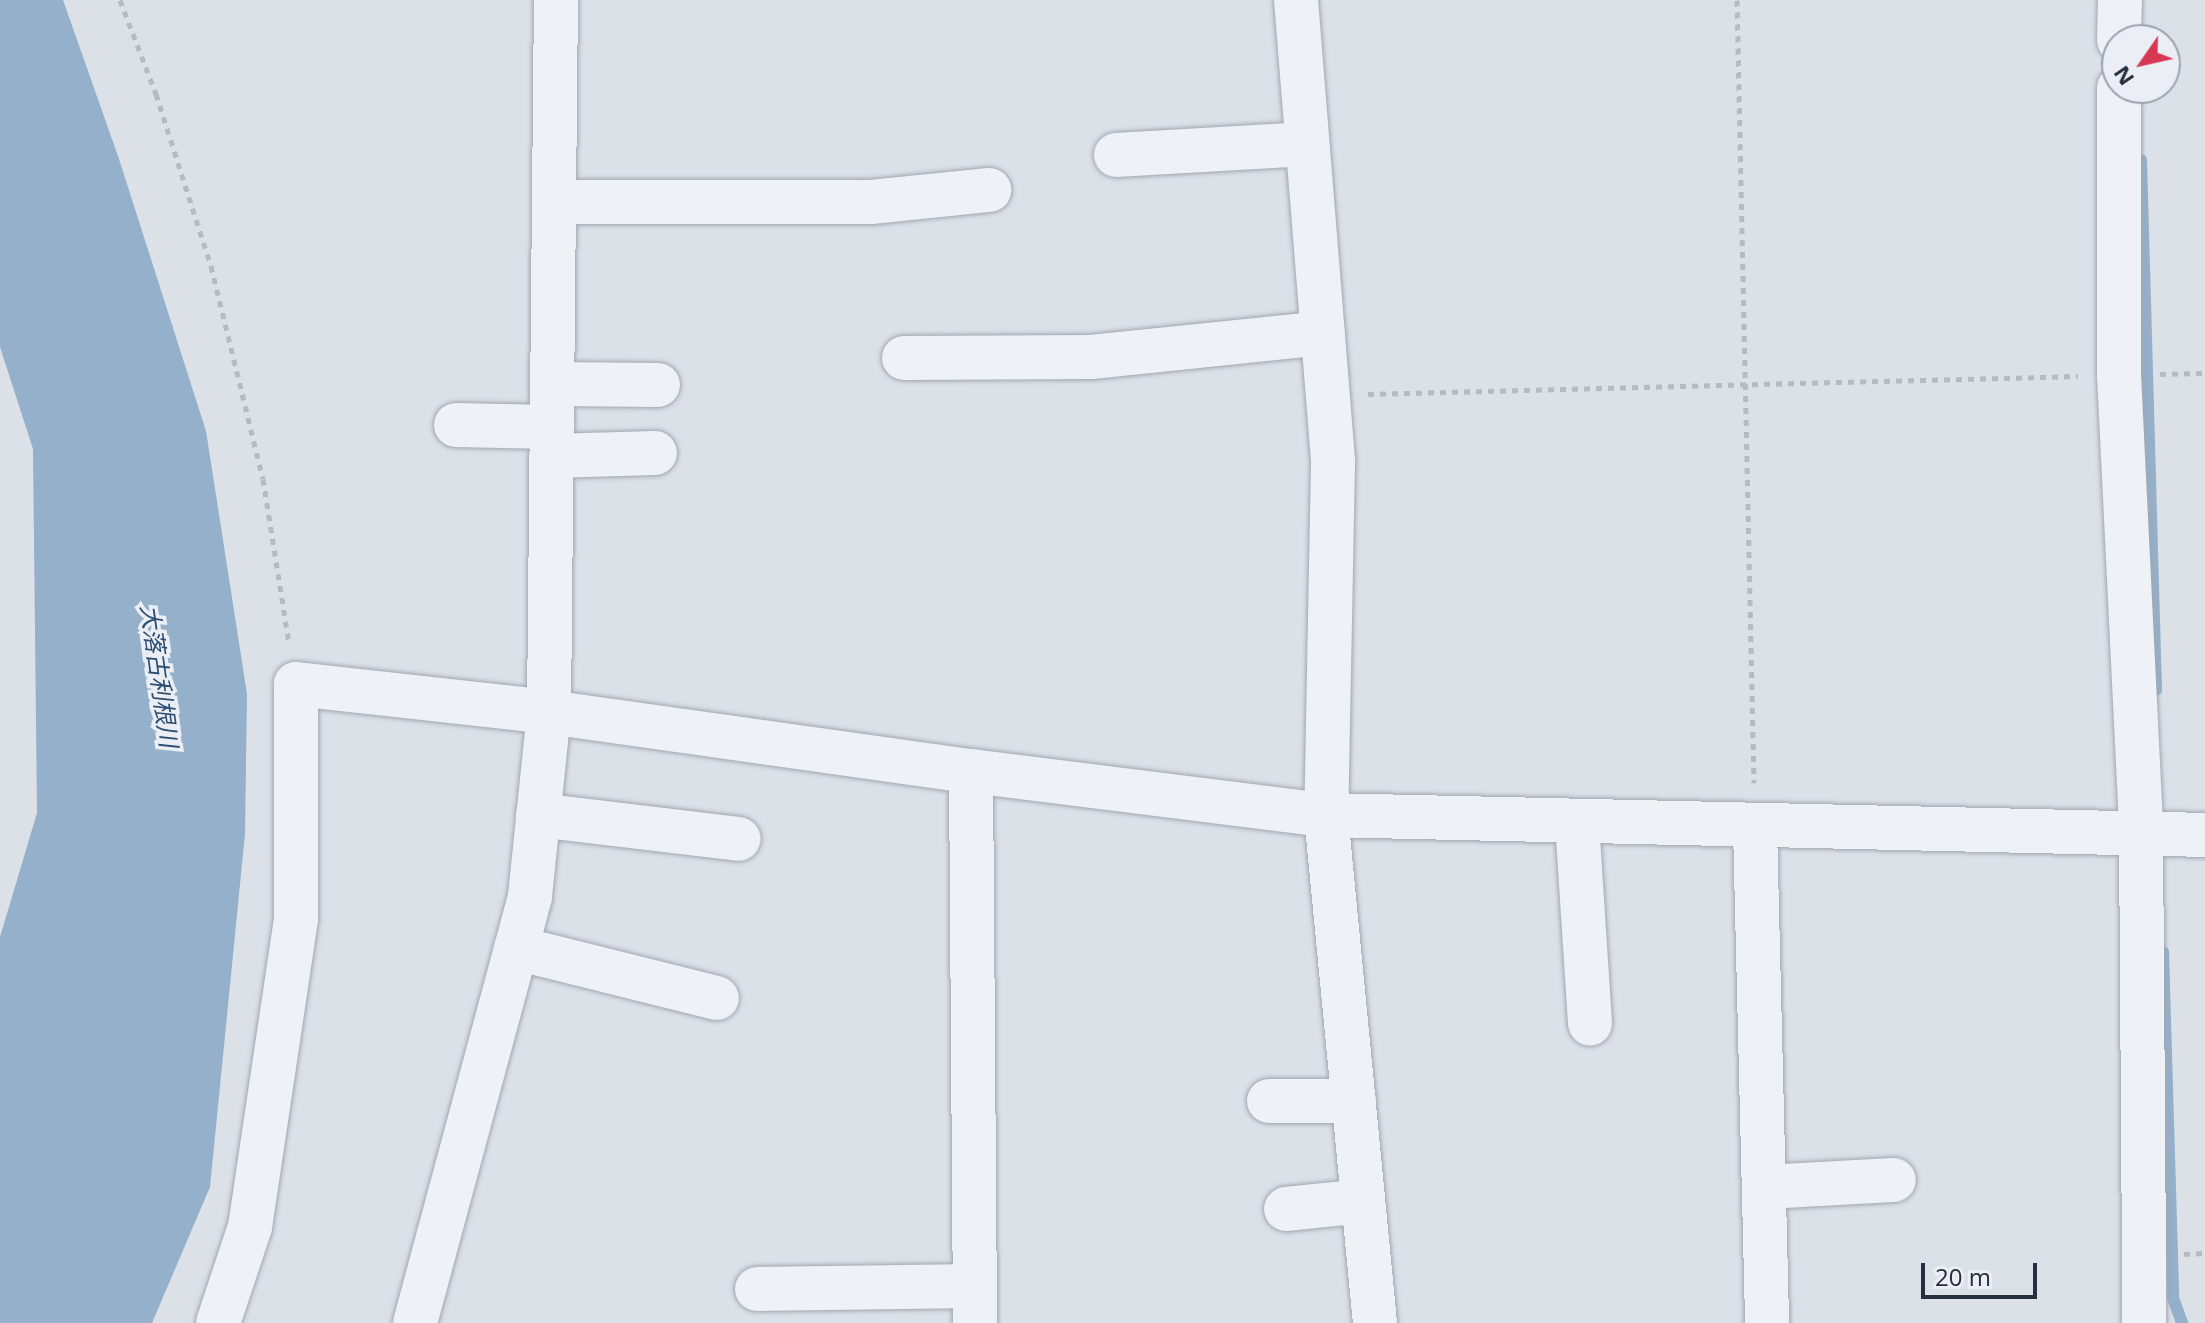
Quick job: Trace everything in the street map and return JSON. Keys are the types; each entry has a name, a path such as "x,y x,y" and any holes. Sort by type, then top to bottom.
{"street":[{"path":"415,1323 530,896 549,712 556,0"},
{"path":"1296,0 1333,463 1326,815 1375,1323"},
{"path":"2119,24 2120,0"},
{"path":"2119,104 2119,375 2141,833 2144,1323"},
{"path":"1116,155 1307,144"},
{"path":"554,202 871,202 989,190"},
{"path":"904,358 1091,357 1323,333"},
{"path":"552,384 658,385"},
{"path":"456,425 552,441 655,453"},
{"path":"218,1323 250,1227 296,919 296,684 549,712 971,771 1326,815 1755,828 2205,835"},
{"path":"757,1289 974,1305 971,771"},
{"path":"538,815 739,839"},
{"path":"1577,822 1590,1024"},
{"path":"1755,828 1767,1323"},
{"path":"516,948 717,998"},
{"path":"1269,1101 1354,1101"},
{"path":"1764,1187 1894,1180"},
{"path":"1286,1209 1363,1201"}],"path":[{"path":"120,0 156,94 211,266 263,479 296,684"},
{"path":"1737,0 1755,828"},
{"path":"1327,395 2205,373"}],"water":[{"name":"大落古利根川","path":"0,0 63,0 119,159 206,431 247,694 245,834 210,1187 152,1323 0,1323 0,937 37,813 33,449 0,347"}],"waterway":[{"path":"2141,160 2156,690"},
{"path":"2163,952 2173,1298 2182,1323"}]}
